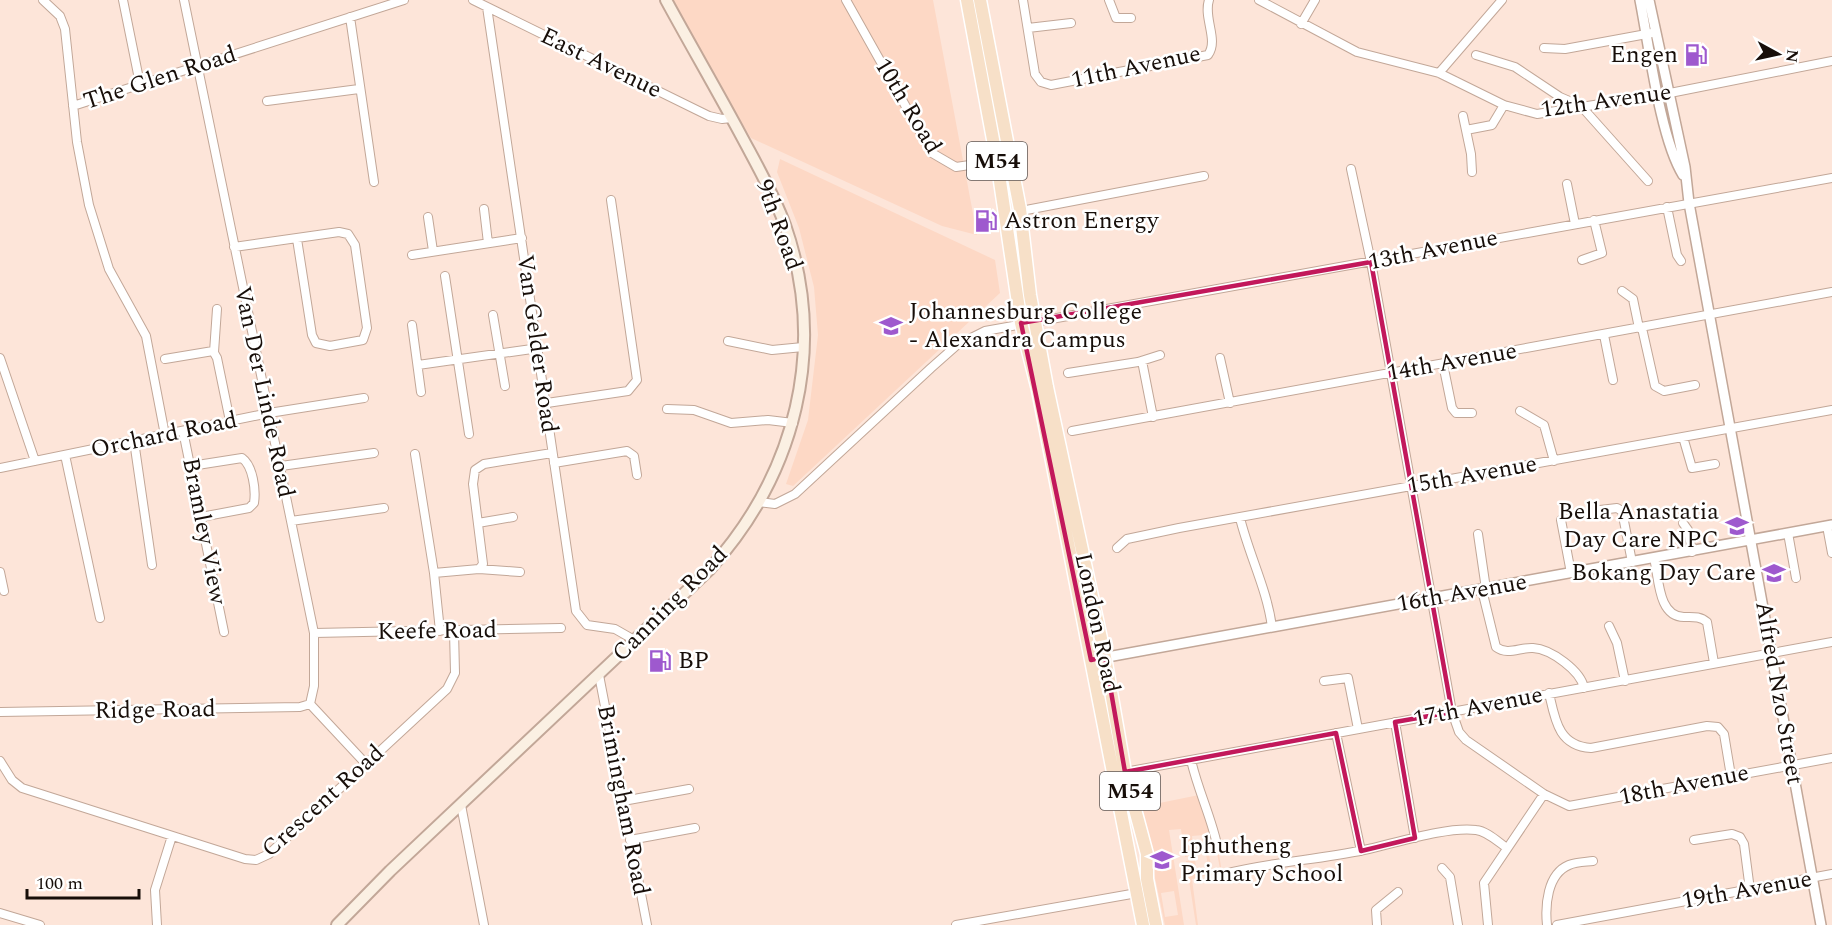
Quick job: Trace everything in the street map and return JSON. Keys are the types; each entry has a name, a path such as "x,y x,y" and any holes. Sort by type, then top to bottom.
{"main road":[{"name":"9th Road","path":"666,0 767,185 790,240 801,285 803,347 798,403 783,453 759,502"},
{"name":"M54","path":"967,0 997,161 1020,323"},
{"name":"M54","path":"980,0 1021,211 1035,321"},
{"name":"London Road","path":"1035,321 1105,657 1125,772 1147,854 1148,879 1156,925"},
{"name":"London Road","path":"1020,323 1034,373 1143,925"},
{"name":"Canning Road","path":"337,925 375,885 636,641 720,558 759,502"}],"street":[{"path":"43,0 60,16 66,29 73,106"},
{"path":"123,0 140,84"},
{"name":"Van Der Linde Road","path":"185,0 314,633 314,686 310,704"},
{"name":"The Glen Road","path":"165,435 146,336 109,269 101,249 79,154 73,106 404,0"},
{"name":"10th Road","path":"846,0 932,153 956,167 997,161"},
{"path":"1023,0 1028,28 1071,23"},
{"path":"1109,0 1116,18 1131,18"},
{"name":"11th Avenue","path":"1028,28 1035,74 1045,84 1053,85 1204,57 1212,48 1207,11 1209,0"},
{"name":"12th Avenue","path":"1258,0 1361,54 1439,73 1504,105 1541,114 1670,93 1832,61"},
{"path":"1301,24 1315,0"},
{"path":"1439,73 1502,0"},
{"name":"Alfred Nzo Street","path":"1640,0 1670,93 1821,925"},
{"name":"Alfred Nzo Street","path":"1649,0 1659,94 1671,144 1685,177"},
{"name":"East Avenue","path":"481,3 709,116 722,119 731,118"},
{"name":"Van Gelder Road","path":"481,3 522,238 577,615 586,625 615,629 636,641"},
{"path":"350,17 359,89 375,182"},
{"path":"1544,48 1565,50 1651,33"},
{"path":"1476,55 1515,67 1560,97 1581,106 1648,181"},
{"path":"267,101 359,89"},
{"path":"1466,130 1492,125 1504,105"},
{"path":"1463,116 1472,158 1472,172"},
{"path":"1351,169 1371,262 1452,712 1464,738 1544,794 1483,886 1488,925"},
{"path":"1021,211 1204,176"},
{"name":"13th Avenue","path":"1020,323 1832,178"},
{"path":"1568,184 1575,224"},
{"path":"547,403 627,391 637,380 611,200"},
{"path":"1667,207 1677,255 1681,261"},
{"path":"484,209 488,243"},
{"path":"428,217 433,251"},
{"path":"1582,260 1602,253 1594,220"},
{"path":"234,247 339,232 348,234 354,240 367,328 363,340 330,346 316,343 312,335 297,239"},
{"path":"412,255 522,238"},
{"path":"445,276 469,435"},
{"path":"1623,291 1633,299 1655,386 1664,391 1695,385"},
{"name":"14th Avenue","path":"1072,431 1832,292"},
{"path":"217,309 214,352 230,421"},
{"path":"493,315 504,386"},
{"path":"759,502 775,504 795,494 957,345 985,331 1020,323"},
{"path":"412,325 422,392"},
{"path":"1604,335 1613,380"},
{"path":"728,341 772,350 803,347"},
{"path":"418,365 539,348"},
{"path":"165,360 206,350 214,352"},
{"path":"1068,373 1142,361 1160,354"},
{"path":"0,358 35,461"},
{"path":"1220,358 1230,403"},
{"path":"1142,361 1153,417"},
{"path":"1443,364 1452,408 1456,412 1472,413"},
{"name":"Orchard Road","path":"0,468 269,413 364,398"},
{"path":"667,409 694,410 731,423 768,420 793,423"},
{"name":"15th Avenue","path":"1117,548 1127,538 1832,410"},
{"path":"1520,411 1544,425 1554,461"},
{"name":"Bramley View","path":"183,431 224,632"},
{"path":"1683,437 1692,468 1715,464"},
{"path":"134,441 152,565"},
{"path":"554,463 627,451 634,456 638,475"},
{"path":"280,466 374,453"},
{"path":"479,569 483,558 473,484 476,470 484,464 552,453"},
{"path":"415,454 434,573 440,631"},
{"path":"64,455 100,618"},
{"path":"191,466 242,458 248,463 255,496 254,503 249,508 201,517"},
{"path":"291,522 384,508"},
{"path":"1600,510 1617,508 1622,511 1632,562"},
{"path":"478,522 513,517"},
{"path":"1240,518 1250,555 1266,596 1272,627"},
{"path":"1561,520 1571,573"},
{"path":"1683,523 1688,530 1692,552"},
{"path":"1829,525 1832,553"},
{"name":"16th Avenue","path":"1092,660 1692,552 1829,525"},
{"path":"1788,533 1796,578"},
{"path":"1478,534 1484,590 1496,646 1505,651 1530,648 1543,651 1578,673 1584,688"},
{"path":"1654,558 1665,609 1674,616 1698,617 1707,622 1714,663"},
{"path":"434,573 479,569 520,572"},
{"path":"0,572 4,591"},
{"path":"1609,626 1617,643 1625,681"},
{"name":"Keefe Road","path":"314,633 561,628"},
{"name":"Crescent Road","path":"0,761 14,782 22,788 245,859 261,859 451,683 455,664 454,631"},
{"name":"17th Avenue","path":"1125,772 1832,642"},
{"name":"Brimingham Road","path":"599,675 647,925"},
{"path":"1324,681 1348,678 1358,729"},
{"path":"1549,693 1558,730 1579,746 1591,748 1707,726 1718,727 1724,734 1731,776"},
{"path":"310,704 366,764"},
{"name":"Ridge Road","path":"0,712 288,708 310,704"},
{"path":"1395,722 1415,838"},
{"path":"1336,733 1361,851"},
{"name":"18th Avenue","path":"1544,794 1561,804 1572,806 1832,758"},
{"path":"1191,760 1199,792 1213,822 1218,849"},
{"path":"623,801 689,789"},
{"path":"461,805 484,925"},
{"path":"630,840 695,828"},
{"path":"1224,874 1270,863 1361,851 1415,838 1478,830 1507,848"},
{"path":"1694,840 1732,834 1740,837 1744,844 1750,890"},
{"path":"147,925 157,924 155,890 172,836"},
{"path":"1547,925 1546,899 1558,875 1568,865 1593,861"},
{"path":"1442,868 1450,877 1458,925"},
{"name":"19th Avenue","path":"1557,925 1832,874"},
{"path":"956,925 1137,892"},
{"path":"1377,925 1376,910 1398,892"},
{"path":"2,913 7,925"},
{"path":"2,913 40,925"}],"highlighted area":[{"path":"1371,262 1452,712 1395,722 1415,838 1361,851 1336,733 1125,772 1105,657 1091,660 1021,323"}],"shaded area":[{"path":"665,0 933,0 977,235 942,226 751,138"},
{"name":"Johannesburg College - Alexandra Campus","path":"780,159 995,260 1000,293 793,486 786,484 808,420 818,335 814,287 799,228 777,172"},
{"name":"Iphutheng Primary School","path":"1199,795 1215,831 1222,872 1192,879 1198,925 1196,925 1186,861 1195,860 1197,875 1209,873 1203,835 1192,836 1194,855 1185,857 1181,829 1169,830 1184,925 1165,925 1140,807","holes":["1213,831 1220,869 1212,871 1205,833","1174,891 1178,915 1165,917 1161,893"]}],"place":[{"name":"Engen","path":"1696,55"},
{"name":"Astron Energy","path":"986,221"},
{"name":"Johannesburg College - Alexandra Campus","path":"891,326"},
{"name":"Bella Anastatia Day Care NPC","path":"1737,526"},
{"name":"Bokang Day Care","path":"1774,573"},
{"name":"BP","path":"660,661"},
{"name":"Iphutheng Primary School","path":"1162,860"}]}
